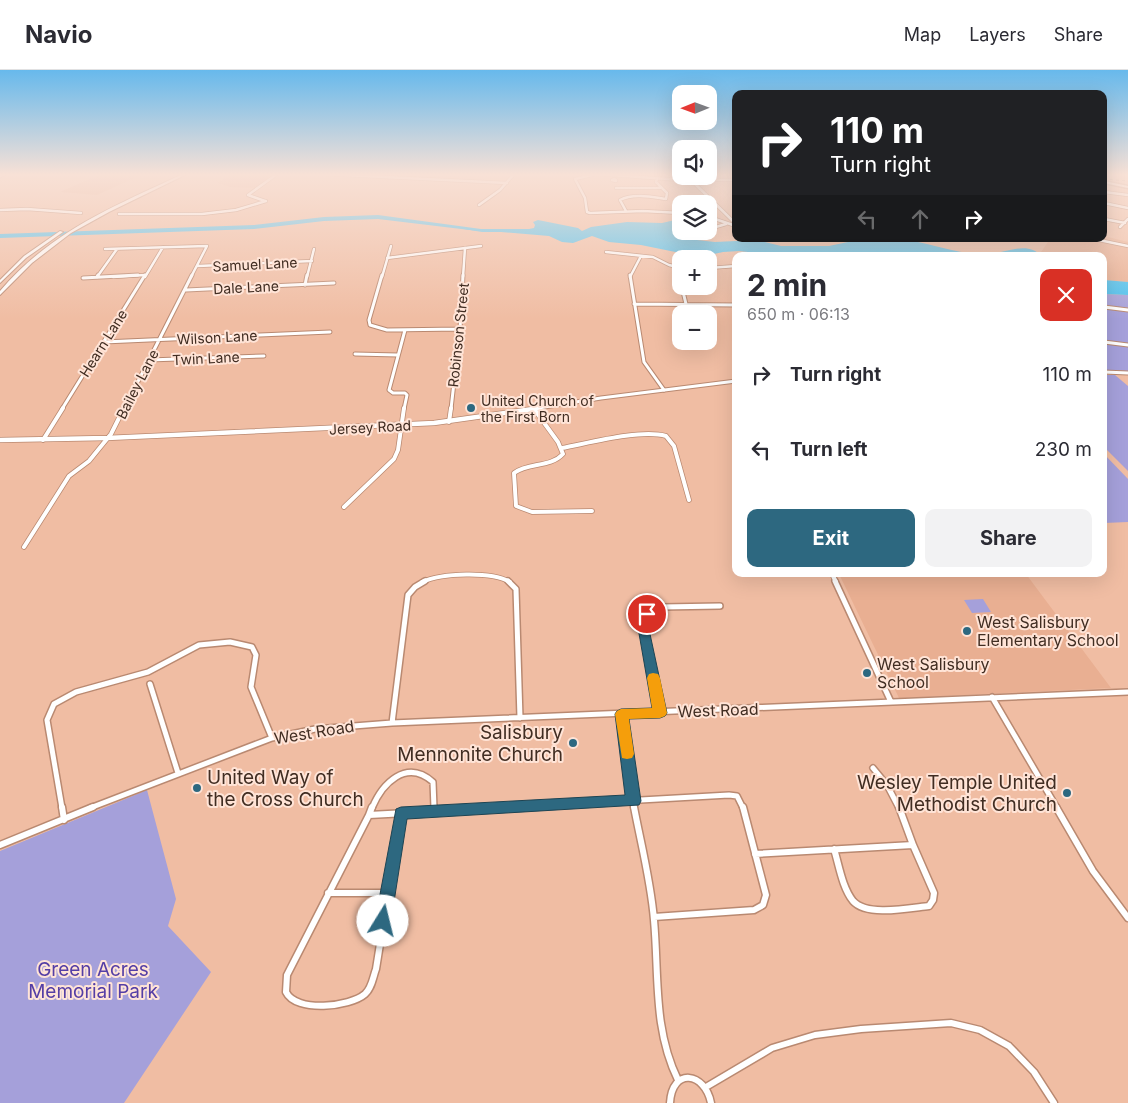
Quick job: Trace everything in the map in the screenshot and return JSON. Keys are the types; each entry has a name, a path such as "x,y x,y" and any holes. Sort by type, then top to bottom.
{"highway":[{"path":"0,282 41,245 78,222"},
{"path":"0,294 22,269 51,245 88,222"}],"street":[{"path":"722,222 732,225"},
{"path":"1120,227 1125,223"},
{"path":"717,227 726,224"},
{"path":"1107,242 1128,246"},
{"name":"Bailey Lane","path":"24,547 69,476 88,461 107,438 120,417 207,246 163,247"},
{"path":"391,246 369,324 378,329 460,329"},
{"path":"388,258 481,246"},
{"path":"105,249 163,247"},
{"name":"Hearn Lane","path":"43,440 163,247"},
{"name":"Robinson Street","path":"448,422 460,329 465,248"},
{"path":"97,277 117,249"},
{"path":"306,284 314,249"},
{"path":"606,252 657,258 672,266"},
{"path":"641,256 630,274 642,355 664,390"},
{"name":"Samuel Lane","path":"198,266 312,261"},
{"path":"717,267 732,266"},
{"path":"83,278 146,275"},
{"name":"Dale Lane","path":"186,290 334,283"},
{"path":"683,295 686,304"},
{"path":"634,304 732,304"},
{"path":"1107,307 1128,310"},
{"path":"344,507 394,459 398,450 407,393 389,390 405,330"},
{"name":"Wilson Lane","path":"104,342 330,332"},
{"path":"1107,342 1128,345"},
{"path":"356,354 398,355"},
{"name":"Twin Lane","path":"149,360 264,356"},
{"path":"1107,372 1128,373"},
{"name":"Jersey Road","path":"0,440 107,438 448,422 732,382"},
{"path":"534,409 562,448 562,456 557,460 524,467 514,473 516,506 532,512 592,512"},
{"path":"562,448 646,434 664,436 671,440 674,446 690,500"},
{"path":"392,723 408,595 413,588 422,582 445,577 496,577 511,583 516,589 520,718"},
{"path":"833,577 891,702"},
{"path":"660,713 644,634 643,622 645,616 654,609 662,607 720,606"},
{"path":"64,820 47,720 54,704 86,689 147,673 199,645 214,642 245,643 254,648 256,654 250,678 251,687 272,738"},
{"path":"150,684 178,773"},
{"name":"West Road","path":"0,845 178,773 272,738 315,729 392,723 1128,692"},
{"path":"992,697 1093,871 1128,918"},
{"path":"621,714 654,917 659,1005 664,1047 670,1067 678,1080"},
{"path":"834,849 853,900 865,909 929,906 933,900 934,893 892,792 883,777 873,768"},
{"path":"401,813 376,969 366,993 345,1004 309,1005 296,1002 288,997 285,986 287,975 383,784 390,779 409,774 421,774 433,782 434,812"},
{"path":"369,815 737,796 741,802 766,895 765,903 761,908 741,911 654,917"},
{"path":"755,854 913,845"},
{"path":"328,893 388,893"},
{"path":"706,1087 772,1048 815,1035 860,1028 951,1023 980,1030 1009,1046 1034,1072 1054,1103"},
{"path":"670,1103 670,1091 678,1080 686,1077 695,1078 706,1087 711,1103"}],"shaded area":[{"path":"1107,237 1128,242 1128,282 1107,280 1107,252 1041,252 1048,242 1107,242"},
{"name":"West Salisbury Elementary School","path":"840,577 1028,577 1111,688 899,698"}],"green space":[{"path":"1107,294 1128,295 1128,371 1107,370"},
{"path":"1107,375 1115,375 1128,386 1128,471 1107,450"},
{"path":"1107,457 1128,479 1128,522 1107,523"},
{"path":"983,599 991,612 972,613 964,600"},
{"name":"Green Acres Memorial Park","path":"147,790 176,899 168,926 211,972 124,1103 0,1103 0,851"}],"water":[{"path":"533,222 549,222 578,228 582,231 591,227 626,222 672,222 672,240 765,242 781,246 829,246 848,242 918,242 960,252 739,251 717,253 717,250 672,251 641,245 609,242 592,236 573,243 562,242 549,236 482,232 464,229 534,228"},
{"path":"1024,248 1036,252 1001,252 1011,250"},
{"path":"1107,280 1128,282 1128,295 1107,294"}],"waterway":[{"path":"0,236 254,227 296,222"},
{"path":"415,222 478,229"}],"slow traffic":[{"path":"627,754 621,714 660,713 653,678"}],"place":[{"name":"United Church of the First Born","path":"471,408"},
{"name":"West Salisbury Elementary School","path":"967,631"},
{"name":"West Salisbury School","path":"867,673"},
{"name":"Salisbury Mennonite Church","path":"573,743"},
{"name":"United Way of the Cross Church","path":"197,788"},
{"name":"Wesley Temple United Methodist Church","path":"1067,793"}],"route":[{"path":"383,921 401,813 634,801 621,714 660,713 644,634 643,622 647,614"}]}
